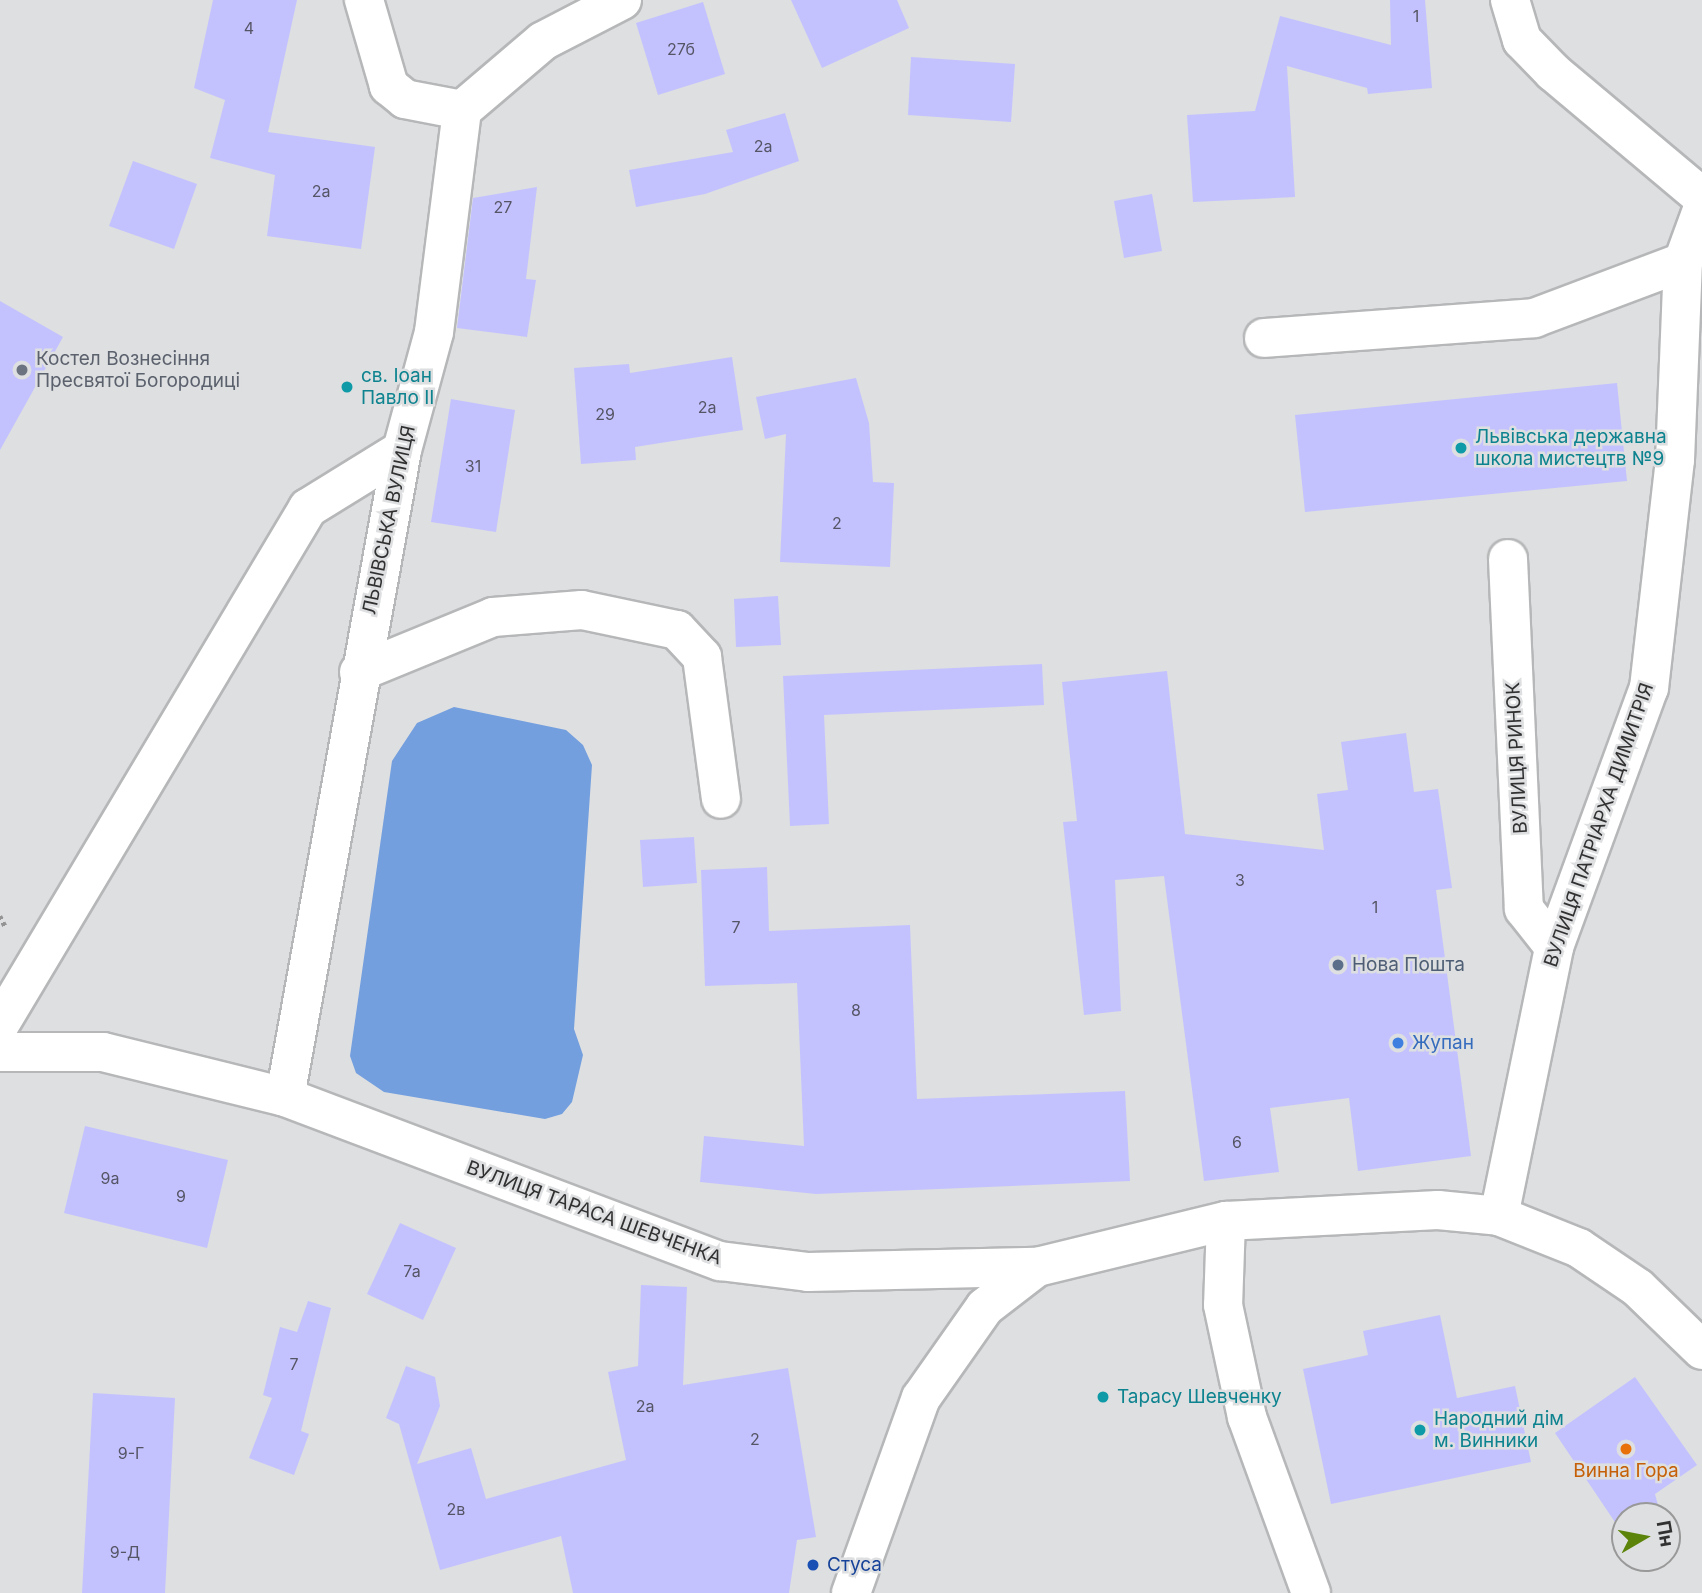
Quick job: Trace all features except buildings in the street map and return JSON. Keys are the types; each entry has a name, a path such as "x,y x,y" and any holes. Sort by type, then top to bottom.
{"street":[{"path":"364,0 389,86 405,99 462,110 543,41 622,0"},
{"path":"1510,0 1522,40 1538,57 1702,197"},
{"name":"ЛЬВІВСЬКА ВУЛИЦЯ","path":"285,1097 359,672 402,450 434,332 462,110"},
{"name":"ВУЛИЦЯ ПАТРІАРХА ДИМИТРІЯ","path":"1499,1216 1554,947 1649,688 1675,460 1683,262 1702,210"},
{"path":"1264,338 1534,318 1683,262"},
{"path":"0,1024 308,508 402,450"},
{"name":"ВУЛИЦЯ РИНОК","path":"1508,559 1524,909 1554,947"},
{"path":"359,672 493,617 582,610 677,630 702,657 722,799"},
{"name":"ВУЛИЦЯ ТАРАСА ШЕВЧЕНКА","path":"0,1052 103,1052 285,1097 720,1261 808,1272 1037,1267 1226,1221 1426,1210 1499,1216 1579,1248 1638,1288 1702,1350"},
{"path":"1226,1221 1223,1305 1247,1417 1311,1593"},
{"path":"850,1593 921,1398 985,1307 1037,1267"}],"water":[{"path":"454,707 566,730 583,745 592,765 574,1029 583,1055 572,1102 562,1114 545,1119 384,1092 356,1073 350,1056 392,761 417,723"}],"place":[{"name":"Костел Вознесіння Пресвятої Богородиці","path":"22,370"},
{"name":"св. Іоан Павло ІІ","path":"347,387"},
{"name":"Львівська державна школа мистецтв №9","path":"1461,448"},
{"name":"Нова Пошта","path":"1338,965"},
{"name":"Жупан","path":"1398,1043"},
{"name":"Тарасу Шевченку","path":"1103,1397"},
{"name":"Народний дім м. Винники","path":"1420,1430"},
{"name":"Винна Гора","path":"1626,1449"},
{"name":"Стуса","path":"813,1565"}]}
